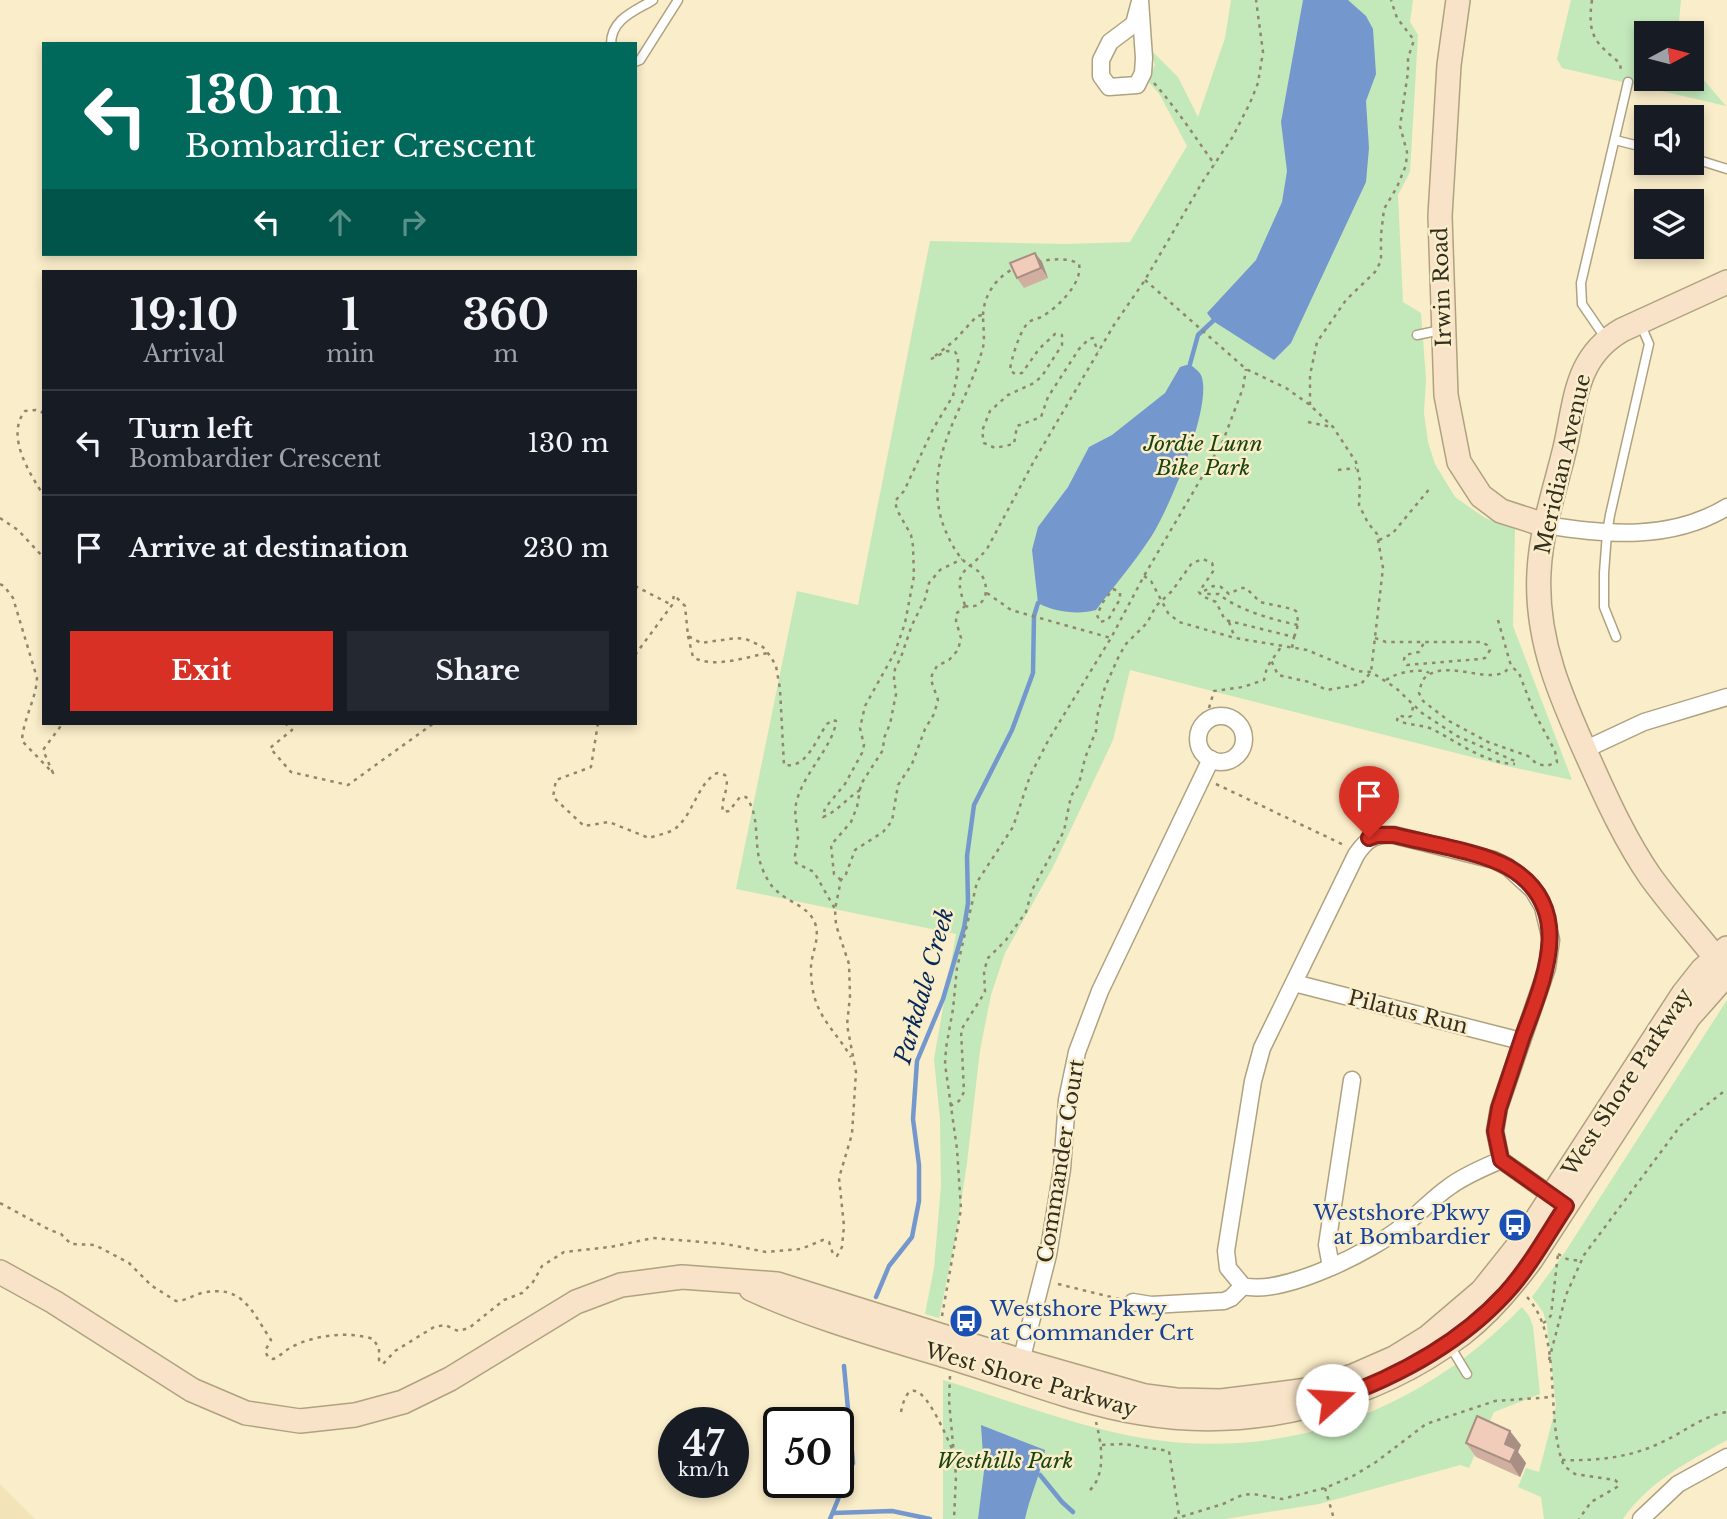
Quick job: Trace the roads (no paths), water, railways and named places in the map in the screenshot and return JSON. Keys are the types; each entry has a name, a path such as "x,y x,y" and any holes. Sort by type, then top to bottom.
{"main road":[{"name":"Irwin Road","path":"1458,0 1449,65 1440,216 1446,395 1453,440 1467,484 1501,512 1545,525"},
{"name":"Meridian Avenue","path":"1724,963 1649,874 1629,842 1584,750 1549,664 1541,632 1538,573 1545,525 1584,369 1590,357 1606,339 1727,282"},
{"name":"West Shore Parkway","path":"0,1272 54,1302 192,1390 246,1413 300,1421 355,1415 403,1402 450,1379 576,1302 621,1285 682,1277 732,1281 830,1320 1019,1369 1145,1396 1221,1401 1308,1390 1353,1376 1443,1336 1559,1201 1684,994 1702,970 1724,963"}],"street":[{"path":"1140,3 1143,70 1137,85 1109,87 1101,76 1101,60 1110,42 1135,24 1140,3"},
{"path":"1545,525 1607,533 1653,532 1682,526 1727,507"},
{"path":"1584,750 1673,712 1727,697"},
{"name":"Commander Court","path":"1019,1369 1048,1255 1062,1169 1067,1100 1077,1052 1100,991 1210,759"},
{"path":"1501,1160 1450,1186 1394,1233 1331,1267 1273,1286 1258,1288 1242,1286 1228,1268 1226,1251 1253,1080 1262,1048 1356,855 1369,838 1394,835 1494,860 1520,876 1534,890 1543,906 1549,924 1547,968 1495,1120 1496,1144 1501,1160 1559,1201"},
{"name":"Pilatus Run","path":"1294,983 1521,1041"},
{"path":"1331,1267 1327,1245 1352,1080"},
{"path":"1128,1301 1151,1305 1224,1301 1231,1298 1242,1286"},
{"path":"1641,1519 1678,1484 1727,1457"}],"lane":[{"path":"611,42 619,20 653,0"},
{"path":"637,61 678,0"},
{"path":"1606,339 1586,313 1580,295 1615,140 1624,80"},
{"path":"1615,140 1634,145"},
{"path":"1704,162 1727,169"},
{"path":"1616,637 1604,607 1607,533 1649,344 1640,322"},
{"path":"1417,335 1443,329"},
{"path":"1443,1336 1467,1374"}],"water":[{"path":"1303,0 1348,0 1366,16 1373,29 1376,74 1366,101 1369,148 1366,182 1291,343 1274,360 1213,321 1207,313 1256,260 1282,202 1287,171 1281,122"},
{"path":"1190,364 1201,375 1201,409 1178,482 1151,537 1096,610 1067,612 1038,603 1032,550 1038,527 1068,487 1089,447 1112,435 1165,393 1180,367"},
{"path":"981,1425 1045,1450 1025,1519 978,1519 984,1471"}],"waterway":[{"name":"Parkdale Creek","path":"1190,364 1198,335 1213,321"},
{"name":"Parkdale Creek","path":"876,1297 889,1266 912,1237 919,1201 919,1165 913,1119 917,1061 943,999 964,928 968,903 967,856 974,805 1012,730 1033,673 1034,616 1038,603"},
{"name":"Parkdale Creek","path":"830,1519 853,1463 844,1366"},
{"path":"1040,1475 1073,1512"},
{"path":"833,1513 892,1511 930,1519"}],"place":[{"name":"Westshore Pkwy at Bombardier","path":"1515,1225"},
{"name":"Westshore Pkwy at Commander Crt","path":"966,1321"}],"park label":[{"name":"Jordie Lunn Bike Park","path":"1203,456"},
{"name":"Westhills Park","path":"1005,1461"}]}
